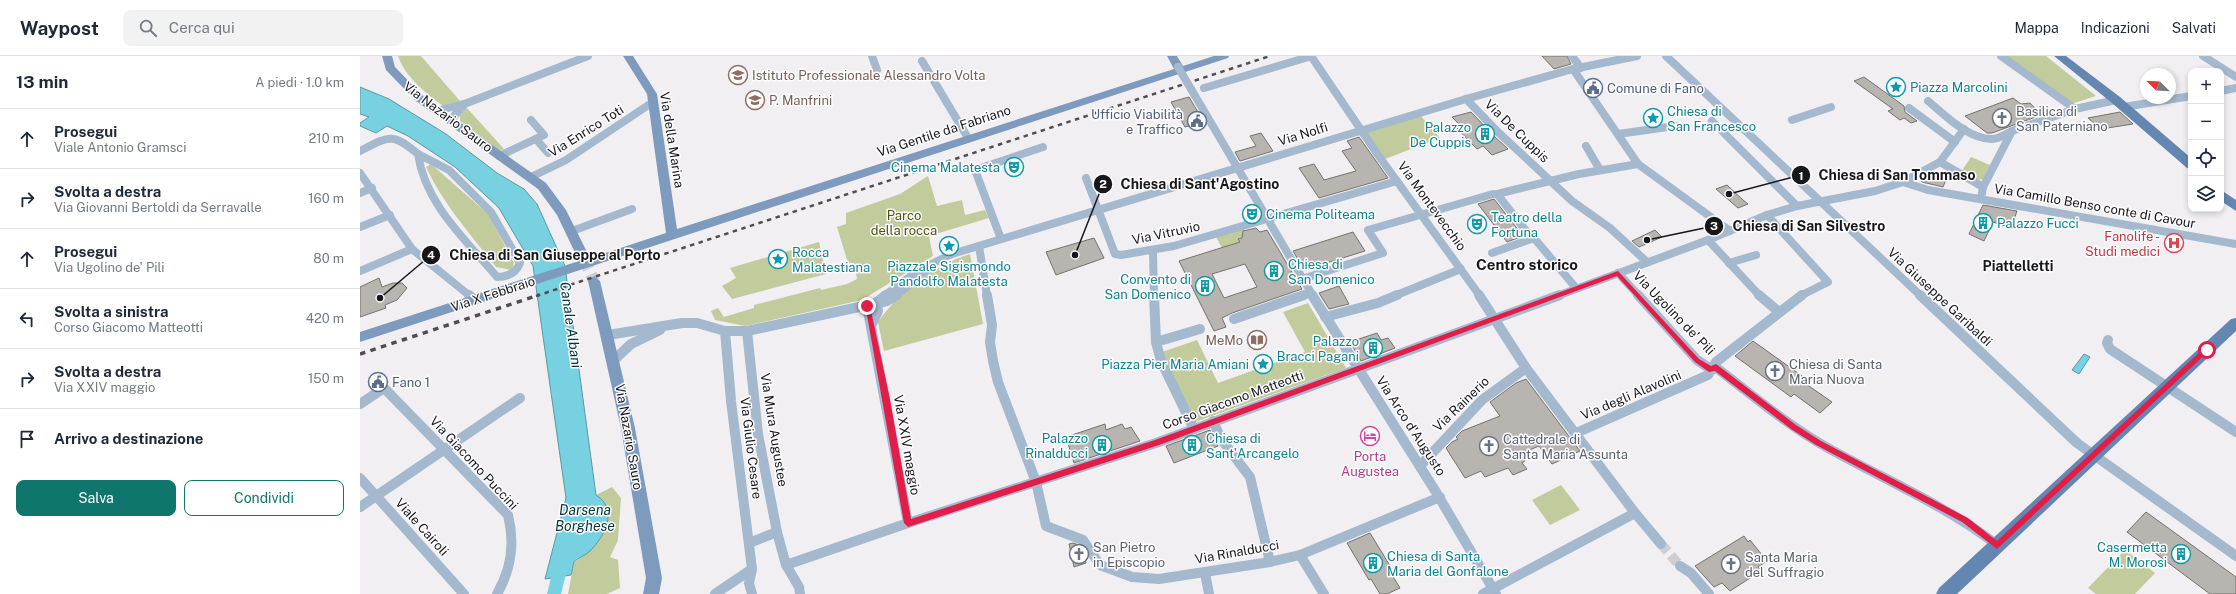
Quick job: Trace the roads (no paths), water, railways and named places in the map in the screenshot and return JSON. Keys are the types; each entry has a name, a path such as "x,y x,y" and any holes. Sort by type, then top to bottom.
{"main road":[{"path":"2059,56 2120,104 2188,162"},
{"path":"2224,193 2236,200"},
{"path":"2224,193 2236,203"},
{"path":"2224,194 2236,207"},
{"path":"1945,594 2236,323"}],"street":[{"name":"Via Nazario Sauro","path":"387,56 390,68 398,78 437,111 499,156 531,177 552,198 572,231 583,261"},
{"path":"437,111 467,103 588,56"},
{"name":"Via della Marina","path":"628,56 649,87 653,102 672,234"},
{"path":"872,56 878,70"},
{"path":"1172,56 1178,67"},
{"name":"Via Gentile da Fabriano","path":"672,234 1224,56"},
{"path":"1204,88 1311,56"},
{"name":"Via Montevecchio","path":"1311,56 1361,130 1496,319 1526,368 1635,513 1661,544"},
{"path":"1572,56 1581,68"},
{"name":"Via Nolfi","path":"877,302 894,298 939,259 979,246 1466,99 1573,69 1637,56"},
{"name":"Via Giuseppe Garibaldi","path":"1666,56 2071,438 2236,556"},
{"path":"2001,56 2075,109"},
{"path":"2203,56 2236,77"},
{"path":"922,61 968,138"},
{"name":"Via Arco d'Augusto","path":"1178,67 1236,168 1357,370 1440,497 1491,592"},
{"path":"1573,69 1638,164 1730,231"},
{"path":"2224,90 2236,88"},
{"path":"1928,101 1964,129 1993,139 2075,109 2188,96"},
{"name":"Via De Cuppis","path":"1466,99 1498,133 1572,201 1628,243 1647,262"},
{"name":"Via Enrico Toti","path":"531,177 566,160 653,102"},
{"path":"453,122 454,116 467,103"},
{"path":"1792,120 1831,107"},
{"path":"1909,108 1955,142"},
{"path":"1733,118 1712,121 1797,206"},
{"path":"531,120 544,135 536,139 548,153"},
{"path":"1618,134 1675,126"},
{"path":"1964,129 1940,162 1983,187"},
{"path":"1981,200 1983,187 2012,131"},
{"path":"360,151 380,141 392,138 401,140 418,154 449,170 491,212 520,262 519,268 512,274 504,277 497,277 446,216 425,185 418,164 418,154"},
{"name":"Via Nazario Sauro","path":"499,156 536,139"},
{"path":"1586,146 1600,170"},
{"path":"1001,239 974,170 1043,147"},
{"name":"Corso Giacomo Matteotti","path":"786,565 908,523 1194,429 1212,421 1357,370 1708,240 1767,215 1797,206 1874,191 1903,182 1940,162"},
{"path":"1302,279 1383,253 1368,230 1421,214 1550,180 1638,164"},
{"path":"360,173 372,188 412,249 475,300"},
{"path":"1086,178 1100,210"},
{"name":"Via Vitruvio","path":"1100,210 1115,254 1153,251 1210,236 1266,218 1290,211 1304,209 1397,181"},
{"name":"Via Camillo Benso conte di Cavour","path":"1903,182 1928,190 1981,200 2236,244"},
{"path":"360,194 372,188"},
{"path":"1499,193 1531,237 1534,238 1576,288"},
{"path":"572,231 632,209"},
{"path":"360,227 390,215"},
{"name":"Via degli Alavolini","path":"1576,433 1682,388 1708,375 1716,362 1797,298 1828,282 1767,215"},
{"name":"Via X Febbraio","path":"360,337 520,285 583,261 672,234"},
{"path":"1210,236 1215,245"},
{"path":"1492,253 1534,238"},
{"path":"1708,240 1757,294 1779,312"},
{"path":"979,246 992,325 989,338 1001,393 1036,482"},
{"path":"360,271 412,249"},
{"path":"1153,251 1156,342 1161,362 1194,429"},
{"path":"1729,262 1756,255"},
{"path":"1325,317 1378,303 1461,269"},
{"name":"Via Ugolino de' Pili","path":"1618,273 1697,360 1713,368 1793,427 1836,453 1965,520 1997,545"},
{"name":"Via Nazario Sauro","path":"594,281 614,360 628,428 654,578 651,594"},
{"path":"1234,320 1311,293"},
{"path":"608,335 672,325 697,323 725,331 747,331 867,306 877,302"},
{"name":"Via XXIV maggio","path":"872,324 878,311 877,302"},
{"name":"Via XXIV maggio","path":"867,306 872,324 908,523"},
{"path":"614,360 631,344 672,325"},
{"path":"1156,342 1200,329"},
{"name":"Via Giulio Cesare","path":"725,331 731,401 752,569 749,583 752,594"},
{"name":"Via Mura Augustee","path":"747,331 758,434 777,532 786,565 799,587 800,594"},
{"path":"2108,340 2107,343 2110,349 2236,432"},
{"name":"Via Rainerio","path":"1420,466 1452,430 1499,385 1526,368"},
{"name":"Via Giacomo Puccini","path":"360,404 384,388 508,515 513,529 507,573 497,594"},
{"path":"360,507 520,398"},
{"path":"1212,421 1221,439 1250,477 1270,562"},
{"name":"Viale Cairoli","path":"360,478 464,594"},
{"name":"Via Rinalducci","path":"1036,482 1046,526 1083,540 1100,565 1132,577 1158,579 1205,573 1270,562 1300,555 1440,497"},
{"path":"1491,592 1635,513"},
{"path":"749,543 777,532"},
{"path":"1300,555 1324,594"},
{"path":"1682,568 1690,573 1709,594"},
{"path":"715,594 752,569"},
{"path":"1205,573 1209,594"}],"water":[{"name":"Darsena Borghese","path":"360,87 389,99 446,134 497,173 524,189 537,204 565,266 596,495 603,501 607,508 608,515 605,530 596,545 574,562 571,575 545,579 566,498 533,266 499,208 455,167 408,136 387,126 376,133 360,126 360,123 369,117 360,114"},
{"path":"2084,354 2090,357 2079,374 2072,370"}],"waterway":[{"name":"Canale Albani","path":"554,594 562,562"}],"tunnel":[{"path":"584,258 594,281"},
{"path":"1661,544 1680,566"}],"railway":[{"path":"536,296 1270,56"},
{"path":"360,354 539,295"}],"place":[{"name":"Istituto Professionale Alessandro Volta","path":"738,75"},
{"name":"Piazza Marcolini","path":"1896,87"},
{"name":"Comune di Fano","path":"1593,88"},
{"name":"P. Manfrini","path":"755,100"},
{"name":"Chiesa di San Francesco","path":"1653,118"},
{"name":"Basilica di San Paterniano","path":"2002,118"},
{"name":"Ufficio Viabilità e Traffico","path":"1197,121"},
{"name":"Palazzo De Cuppis","path":"1485,134"},
{"name":"Cinema Malatesta","path":"1014,167"},
{"name":"Chiesa di San Tommaso","path":"1729,194"},
{"name":"Cinema Politeama","path":"1252,214"},
{"name":"Palazzo Fucci","path":"1983,223"},
{"name":"Teatro della Fortuna","path":"1477,224"},
{"name":"Chiesa di San Silvestro","path":"1647,240"},
{"name":"Fanolife - Studi medici","path":"2174,243"},
{"name":"Piazzale Sigismondo Pandolfo Malatesta","path":"949,246"},
{"name":"Chiesa di Sant'Agostino","path":"1075,255"},
{"name":"Rocca Malatestiana","path":"778,259"},
{"name":"Chiesa di San Domenico","path":"1274,271"},
{"name":"Convento di San Domenico","path":"1205,286"},
{"name":"Chiesa di San Giuseppe al Porto","path":"380,298"},
{"name":"MeMo","path":"1257,340"},
{"name":"Palazzo Bracci Pagani","path":"1373,348"},
{"name":"Piazza Pier Maria Amiani","path":"1263,364"},
{"name":"Chiesa di Santa Maria Nuova","path":"1775,371"},
{"name":"Fano 1","path":"378,382"},
{"name":"Porta Augustea","path":"1370,436"},
{"name":"Palazzo Rinalducci","path":"1102,445"},
{"name":"Chiesa di Sant'Arcangelo","path":"1192,445"},
{"name":"Cattedrale di Santa Maria Assunta","path":"1489,446"},
{"name":"San Pietro in Episcopio","path":"1079,554"},
{"name":"Casermetta M. Morosi","path":"2181,554"},
{"name":"Chiesa di Santa Maria del Gonfalone","path":"1373,563"},
{"name":"Santa Maria del Suffragio","path":"1731,564"}],"district":[{"name":"Centro storico","path":"1527,264"},
{"name":"Piattelletti","path":"2018,266"}],"park label":[{"name":"Parco della rocca","path":"904,222"}]}
